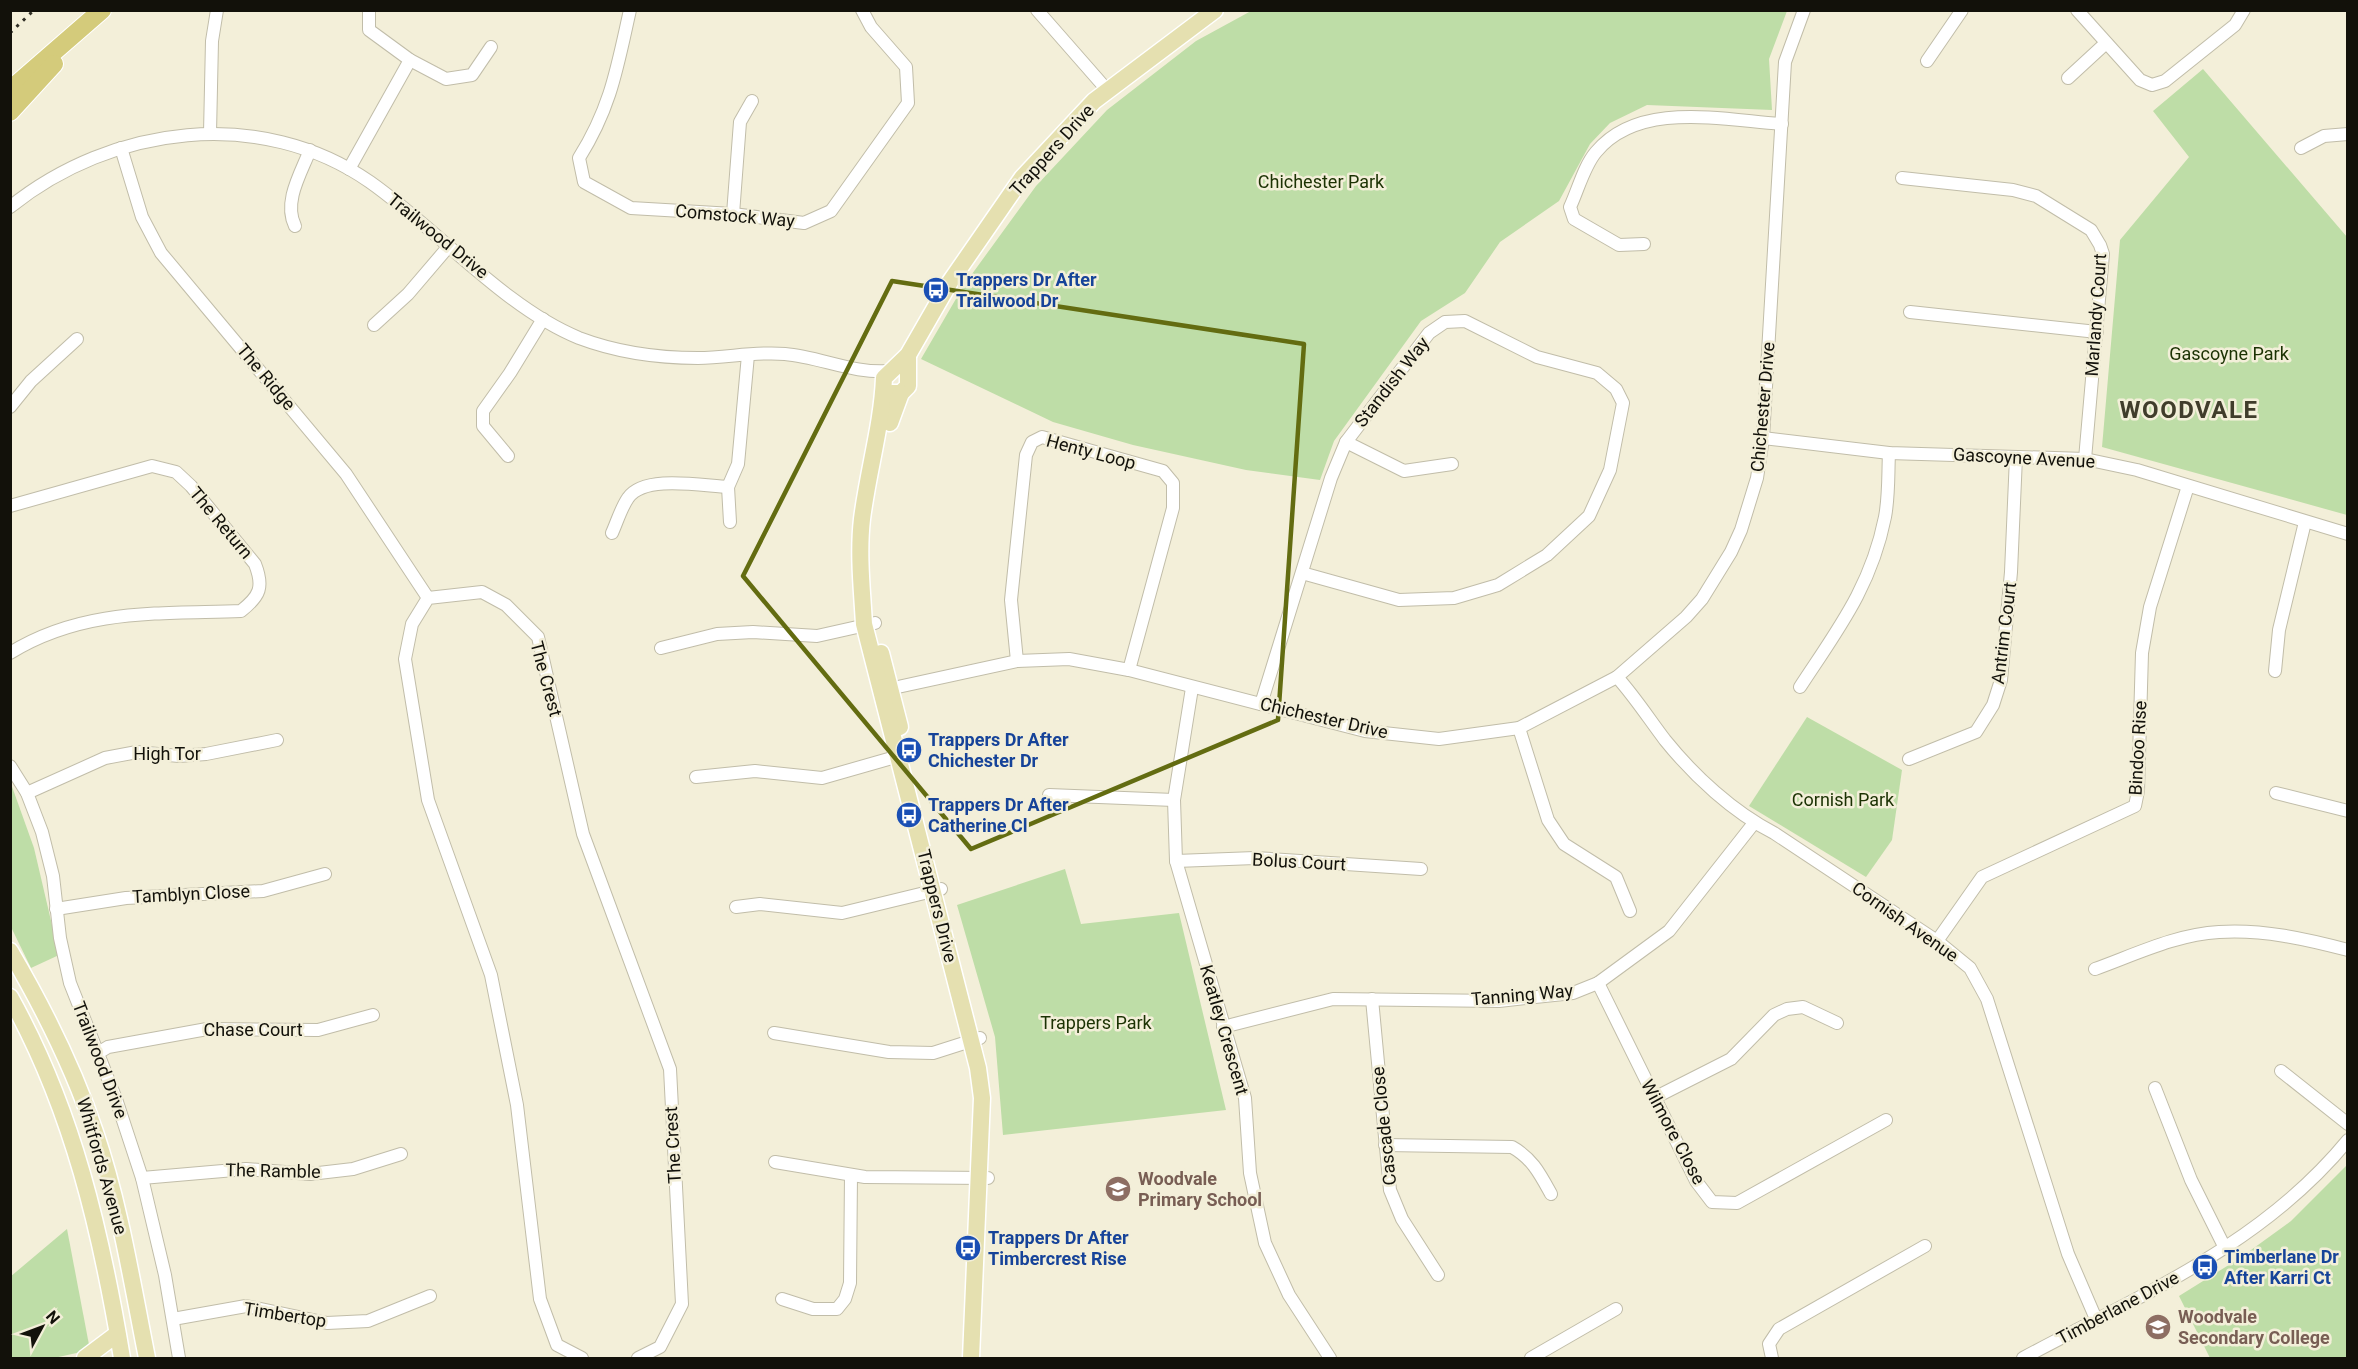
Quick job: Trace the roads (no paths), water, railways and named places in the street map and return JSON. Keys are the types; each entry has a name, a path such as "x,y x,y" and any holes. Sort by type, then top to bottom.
{"highway":[{"path":"10,112 102,10"},
{"path":"10,90 88,24"}],"main road":[{"name":"Trappers Drive","path":"971,1359 990,1096 869,624 868,559 871,521 879,463 896,402 891,379 908,355 950,282 1022,178 1094,101 1205,13"},
{"name":"Whitfords Avenue","path":"10,951 67,1059 96,1134 114,1195 147,1357"},
{"name":"Whitfords Avenue","path":"10,997 49,1076 74,1143 94,1213 123,1359"},
{"name":"Trappers Drive","path":"980,1359 984,1177"},
{"path":"85,1359 117,1334"},
{"path":"123,1359 147,1357"}],"street":[{"path":"210,133 212,41 217,10"},
{"path":"369,10 369,30 410,60 446,79 472,75 491,47"},
{"name":"Comstock Way","path":"630,10 613,89 595,132 579,158 584,182 631,208 733,214 804,223 831,211 908,102 906,67 871,27 862,10"},
{"path":"1037,10 1108,91"},
{"name":"Chichester Drive","path":"886,689 1017,661 1069,659 1129,670 1365,731 1439,739 1519,728 1617,677 1686,617 1715,580 1731,552 1749,509 1763,438 1785,62 1804,10"},
{"path":"1927,61 1962,10"},
{"path":"2077,10 2140,80 2152,85 2160,84 2235,25 2244,10"},
{"path":"2068,78 2106,43"},
{"path":"350,169 410,60"},
{"path":"733,214 740,122 752,101"},
{"path":"1644,244 1619,245 1574,219 1570,207 1595,153 1616,135 1652,119 1682,118 1782,124"},
{"name":"Trailwood Drive","path":"10,207 54,178 121,148 165,138 210,133 267,138 310,150 350,169 389,196 543,319 579,337 609,347 646,355 697,358 784,354 891,379"},
{"path":"2301,148 2324,136 2348,134"},
{"name":"The Ridge","path":"121,148 142,217 161,253 346,474 428,598"},
{"path":"295,226 290,215 292,196 310,150"},
{"name":"Marlandy Court","path":"1902,178 2027,193 2058,208 2091,230 2103,254 2085,459"},
{"path":"374,325 408,294 449,246"},
{"path":"1910,312 2097,332"},
{"path":"508,456 483,426 483,411 510,373 543,319"},
{"name":"Standish Way","path":"1261,704 1331,478 1346,442 1428,333 1445,322 1465,321 1536,357 1598,373 1616,389 1623,403 1610,470 1589,516 1547,555 1498,585 1454,598 1399,600 1302,573"},
{"path":"10,407 31,381 77,339"},
{"path":"730,522 728,487 738,464 748,355"},
{"name":"Henty Loop","path":"1017,661 1011,600 1026,455 1032,442 1042,436 1163,471 1173,483 1173,508 1129,670"},
{"name":"Gascoyne Avenue","path":"1763,438 1889,453 2085,459 2137,470 2348,534"},
{"path":"1346,442 1404,471 1452,464"},
{"path":"1800,687 1858,598 1877,552 1886,514 1889,453"},
{"name":"Antrim Court","path":"1909,759 1976,732 1993,705 2001,680 2011,572 2016,457"},
{"name":"The Return","path":"10,506 152,466 176,472 191,486 255,564 261,578 256,600 241,611 109,616 37,637 10,653"},
{"path":"612,533 628,497 636,490 656,483 728,487"},
{"name":"Bindoo Rise","path":"1937,941 1982,877 2135,806 2138,791 2144,642 2150,608 2188,486"},
{"path":"2275,671 2279,630 2305,522"},
{"name":"The Crest","path":"428,598 482,592 506,605 538,637 583,834 669,1069 682,1304 660,1347 638,1359"},
{"path":"428,598 412,624 405,658 428,800 490,975 517,1105 540,1299 557,1345 582,1359"},
{"path":"661,648 717,634 753,632 817,636 869,624"},
{"name":"Cornish Avenue","path":"1617,677 1666,742 1711,788 1754,823 1774,833 1937,941 1970,968 1987,999 2068,1254 2096,1319"},
{"name":"Keatley Crescent","path":"1192,688 1174,800 1176,861 1245,1098 1250,1173 1265,1243 1289,1295 1330,1359"},
{"path":"1519,728 1548,820 1564,844 1616,877 1630,911"},
{"name":"High Tor","path":"27,793 105,758 137,752 179,756 206,754 277,740"},
{"path":"696,777 755,771 822,778 902,755"},
{"name":"Trailwood Drive","path":"10,766 27,793 50,857 65,966 142,1178 173,1319 179,1359"},
{"path":"2276,793 2348,811"},
{"path":"1048,795 1174,800"},
{"name":"Tanning Way","path":"1223,1027 1333,999 1499,1001 1573,993 1598,983 1669,931 1754,823"},
{"name":"Bolus Court","path":"1176,861 1255,858 1421,869"},
{"name":"Tamblyn Close","path":"56,909 126,898 262,891 325,874"},
{"path":"736,907 760,904 842,913 937,890"},
{"path":"2095,969 2190,937 2219,932 2307,939 2348,950"},
{"name":"Wilmore Close","path":"1598,983 1696,1181 1712,1202 1737,1203 1886,1120"},
{"name":"Cascade Close","path":"1372,999 1390,1190 1402,1219 1438,1275"},
{"path":"1654,1098 1731,1059 1774,1015 1787,1008 1803,1007 1837,1023"},
{"name":"Chase Court","path":"98,1053 108,1047 207,1029 318,1030 373,1015"},
{"path":"774,1033 889,1052 933,1053 976,1039"},
{"path":"2282,1071 2348,1124"},
{"path":"2155,1088 2187,1170 2225,1248"},
{"name":"Timberlane Drive","path":"2023,1359 2174,1279 2256,1228 2296,1196 2348,1140"},
{"path":"1384,1145 1512,1147 1525,1154 1537,1168 1551,1194"},
{"name":"The Ramble","path":"142,1178 199,1171 246,1169 310,1174 353,1169 401,1154"},
{"path":"776,1162 851,1175 984,1177"},
{"path":"782,1299 813,1309 837,1309 845,1299 850,1283 851,1175"},
{"path":"1772,1359 1769,1344 1779,1329 1925,1246"},
{"name":"Timbertop","path":"173,1319 246,1306 327,1323 368,1321 430,1296"},
{"path":"1531,1359 1616,1309"}],"railway":[{"path":"10,33 34,10"}],"place":[{"name":"Trappers Dr After Trailwood Dr","path":"936,290"},
{"name":"Trappers Dr After Chichester Dr","path":"909,750"},
{"name":"Trappers Dr After Catherine Cl","path":"909,815"},
{"name":"Woodvale Primary School","path":"1118,1189"},
{"name":"Trappers Dr After Timbercrest Rise","path":"968,1248"},
{"name":"Timberlane Dr After Karri Ct","path":"2205,1267"},
{"name":"Woodvale Secondary College","path":"2158,1327"}],"district":[{"name":"WOODVALE","path":"2189,410"}],"park label":[{"name":"Chichester Park","path":"1321,182"},
{"name":"Gascoyne Park","path":"2229,354"},
{"name":"Cornish Park","path":"1843,800"},
{"name":"Trappers Park","path":"1096,1023"}]}
